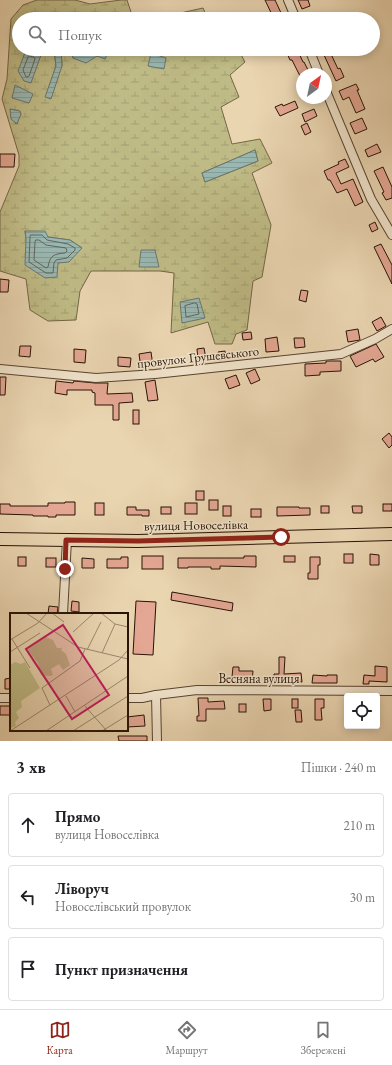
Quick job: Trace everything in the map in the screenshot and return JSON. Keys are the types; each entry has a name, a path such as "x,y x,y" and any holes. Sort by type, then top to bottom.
{"main road":[{"name":"вулиця Новоселівка","path":"0,539 138,541 392,534"}],"street":[{"path":"288,0 293,12"},
{"path":"312,56 317,68"},
{"path":"331,104 371,199 392,236"},
{"name":"провулок Грушевського","path":"0,368 96,378 155,374 341,354 375,339 392,329"},
{"path":"63,613 66,540"},
{"name":"Весняна вулиця","path":"128,698 142,698 197,690 392,691"},
{"path":"156,695 157,741"}],"green space":[{"path":"37,0 75,0 90,4 127,0 131,12 17,12 23,5"},
{"path":"203,8 205,12 185,12"},
{"path":"12,18 12,56 55,56 56,66 46,97 62,66 61,56 73,56 73,58 97,56 242,56 245,62 230,75 239,97 221,107 232,144 260,139 272,163 252,173 271,225 262,277 253,281 247,330 236,334 232,344 215,344 208,322 171,333 174,273 160,271 91,271 80,291 76,320 48,321 30,310 26,279 0,271 0,212 19,166 19,155 2,99 7,79","holes":["10,109 19,111 21,114 16,124","255,150 258,161 205,182 202,173","25,231 48,237 70,240 82,248 58,263 26,239"]}],"water":[{"path":"24,56 41,56 31,83 24,81 18,71"},
{"path":"55,56 61,56 62,66 51,99 45,97 56,66"},
{"path":"73,56 97,56 86,63 73,58"},
{"path":"97,56 106,56 105,59"},
{"path":"150,56 160,56 166,58 164,69 148,66"},
{"path":"15,85 33,94 29,103 12,98"},
{"path":"10,109 20,111 21,114 17,124 11,119"},
{"path":"255,150 258,161 205,182 202,173"},
{"path":"25,231 45,231 48,237 70,240 82,248 69,262 58,263 57,277 45,278 25,265"},
{"path":"141,250 155,250 159,267 139,267"},
{"path":"199,298 205,318 182,323 180,302"}],"building":[{"path":"265,0 275,0 281,12 271,12"},
{"path":"298,0 308,0 310,6 302,9"},
{"path":"288,56 300,56 307,68 296,68 292,60 290,60"},
{"path":"324,56 332,56 344,77 336,81 332,72 332,68 330,68"},
{"path":"356,84 365,109 356,113 349,97 343,100 339,91"},
{"path":"295,101 298,108 280,116 275,107 282,104 283,106"},
{"path":"314,109 317,116 305,122 302,114"},
{"path":"362,118 367,129 355,134 350,123"},
{"path":"307,123 311,132 305,135 301,126"},
{"path":"377,144 381,152 368,157 365,150"},
{"path":"0,154 15,154 14,167 0,167"},
{"path":"345,159 349,167 336,173 341,184 353,179 363,202 355,206 347,189 337,193 324,171 339,164 338,162"},
{"path":"383,167 392,187 392,198 386,200 382,193 384,192 374,171"},
{"path":"375,222 378,229 372,232 369,225"},
{"path":"381,244 392,265 392,284 374,247"},
{"path":"0,279 9,280 8,292 0,292"},
{"path":"301,290 308,291 306,302 299,300"},
{"path":"381,317 386,326 377,331 372,322"},
{"path":"358,329 360,340 348,342 346,331"},
{"path":"251,332 252,339 243,340 242,333"},
{"path":"277,337 279,351 266,352 265,339"},
{"path":"294,338 304,338 305,347 295,348"},
{"path":"376,344 384,357 375,362 373,359 356,367 350,356"},
{"path":"20,346 31,346 30,357 19,356"},
{"path":"204,348 206,359 198,360 197,349"},
{"path":"74,349 86,350 85,363 74,362"},
{"path":"225,351 226,359 219,360 218,352"},
{"path":"151,352 153,366 141,368 139,354"},
{"path":"118,357 131,358 130,367 118,366"},
{"path":"326,361 341,361 341,371 320,372 320,375 305,376 305,364 326,363"},
{"path":"255,369 260,380 251,384 246,373"},
{"path":"236,375 240,385 229,389 225,379"},
{"path":"0,377 6,377 5,395 0,395"},
{"path":"155,380 158,400 148,401 145,382"},
{"path":"56,381 73,383 74,381 108,383 107,394 132,393 133,402 119,403 119,420 113,420 113,405 95,405 95,393 92,392 92,390 67,390 67,395 55,393"},
{"path":"133,410 139,410 139,424 133,424"},
{"path":"389,433 392,437 392,445 389,448 382,439"},
{"path":"196,491 204,491 204,500 196,500"},
{"path":"209,500 218,500 218,510 209,510"},
{"path":"75,502 75,515 56,515 56,517 48,517 0,514 0,504 10,504 10,506 48,506 48,503"},
{"path":"95,503 104,503 104,515 95,515"},
{"path":"185,503 197,503 197,514 185,514"},
{"path":"383,504 392,504 392,511 383,511"},
{"path":"223,506 231,506 231,516 223,516"},
{"path":"321,506 329,506 329,513 321,513"},
{"path":"352,506 362,506 362,513 353,513"},
{"path":"127,507 136,507 136,510 149,510 149,516 127,515"},
{"path":"161,507 171,507 171,514 161,514"},
{"path":"277,507 310,508 310,515 277,516"},
{"path":"251,509 261,509 261,517 251,517"},
{"path":"344,554 353,554 353,563 344,563"},
{"path":"370,554 379,555 379,565 370,565"},
{"path":"142,556 163,556 163,569 142,569"},
{"path":"244,556 256,556 256,567 220,566 220,569 211,569 211,567 178,568 178,558 244,558"},
{"path":"284,556 295,556 295,562 284,562"},
{"path":"18,557 26,557 26,566 18,566"},
{"path":"121,557 128,557 128,568 107,568 107,559 121,559"},
{"path":"310,557 320,557 320,565 318,565 318,579 308,579 308,573 310,573"},
{"path":"46,558 56,558 56,567 46,567"},
{"path":"82,558 94,559 94,568 82,568"},
{"path":"172,592 233,603 232,611 171,600"},
{"path":"72,601 79,602 79,612 71,611"},
{"path":"136,601 156,602 153,655 133,654"},
{"path":"49,606 58,607 57,613 48,613"},
{"path":"279,657 285,657 284,674 301,673 302,682 274,683 274,674 279,674"},
{"path":"375,666 387,667 387,682 369,681 369,684 363,684 364,675 375,676"},
{"path":"233,667 239,667 239,671 253,671 252,682 243,682 243,677 232,677"},
{"path":"313,675 337,675 337,683 312,683"},
{"path":"10,678 10,689 5,689 5,679"},
{"path":"198,698 208,698 208,702 224,701 225,709 206,709 206,721 197,721 197,716 199,716"},
{"path":"263,699 271,699 271,710 264,711"},
{"path":"292,699 298,699 298,708 292,708"},
{"path":"315,699 324,699 324,708 321,708 322,720 315,720"},
{"path":"239,704 246,704 246,712 239,712"},
{"path":"0,706 10,706 10,715 0,715"},
{"path":"295,710 301,710 302,722 296,722"},
{"path":"144,715 145,726 128,727 128,717"},
{"path":"118,736 147,736 147,741 119,741"}],"route":[{"path":"65,569 66,540 138,541 281,537"}]}
